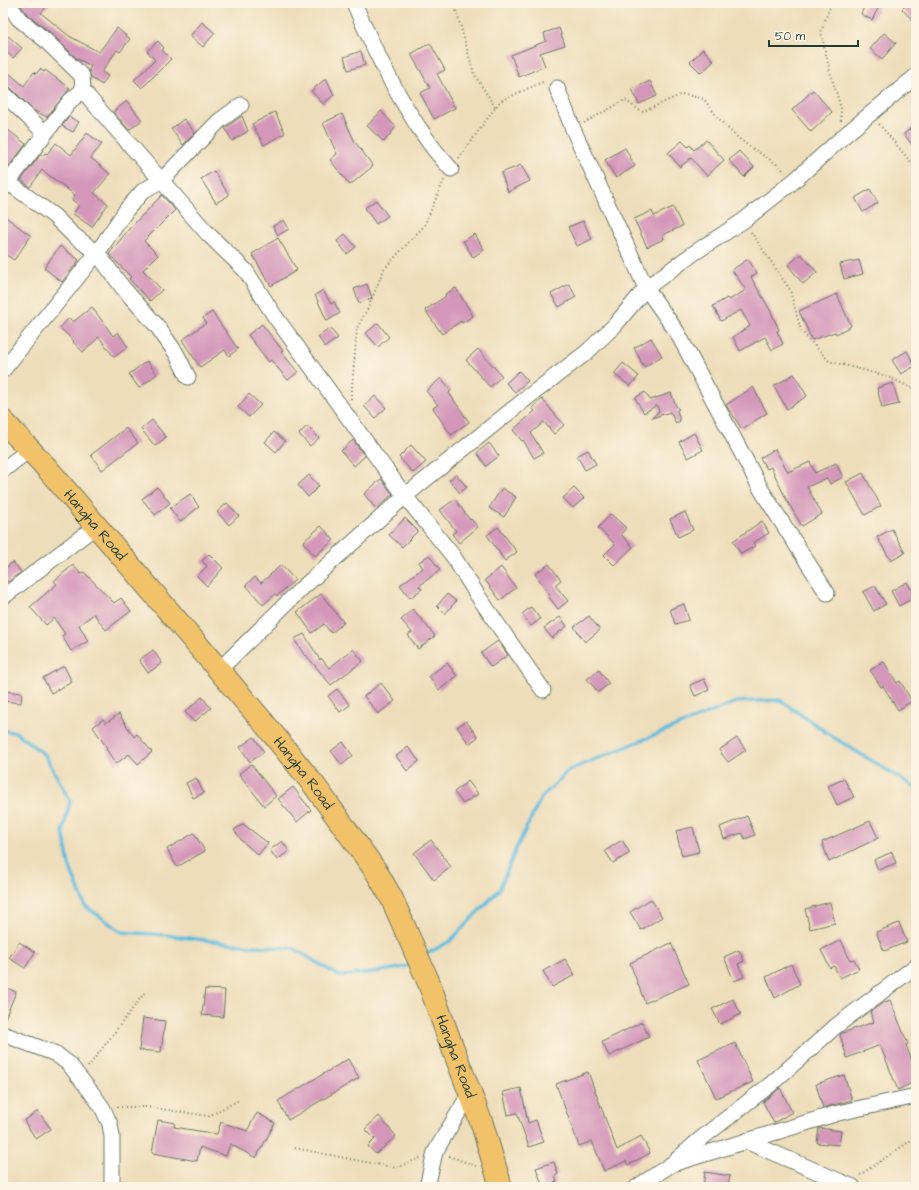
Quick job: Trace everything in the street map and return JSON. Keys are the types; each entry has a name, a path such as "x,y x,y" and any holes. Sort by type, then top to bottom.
{"highway":[{"name":"Hangha Road","path":"3,421 30,449 219,670 314,785 376,870 392,899 429,983 482,1124 499,1180"}],"street":[{"path":"8,3 19,19 44,40 82,76 83,90 208,234 246,271 274,315 405,496 453,556 478,596 543,690"},
{"path":"354,3 376,52 398,94 426,138 451,169"},
{"path":"219,670 300,590 405,496 587,352 615,325 646,288 694,253 743,221 794,181 916,76"},
{"path":"557,88 573,129 646,288 677,332 762,492 826,593"},
{"path":"83,90 70,101 6,186 54,216 72,234 97,253 123,288 157,326 176,353 188,377"},
{"path":"3,93 45,133"},
{"path":"3,370 97,253 127,208 143,191 162,180 219,121 241,105"},
{"path":"3,470 30,449"},
{"path":"3,597 96,526"},
{"path":"637,1187 672,1164 703,1137 771,1084 836,1026 916,966"},
{"path":"3,1034 56,1054 69,1064 102,1107 110,1124 112,1137 112,1187"},
{"path":"427,1187 435,1152 470,1093"},
{"path":"672,1164 838,1113 916,1096"},
{"path":"746,1142 850,1186"}],"path":[{"path":"454,3 474,74 495,107"},
{"path":"836,3 829,9 821,32 830,72 841,108 841,139"},
{"path":"350,420 357,328 368,308 384,269 424,226 446,175 500,101 546,81 552,83 557,88"},
{"path":"573,129 625,100 642,112 682,94 704,99 717,118 742,141 780,166 794,181"},
{"path":"871,114 916,168"},
{"path":"743,221 790,290 801,331 829,361 886,376 916,390"},
{"path":"80,1077 146,990"},
{"path":"102,1107 146,1108 209,1116 239,1100"},
{"path":"850,1186 916,1137"},
{"path":"295,1148 396,1168 435,1152 499,1180"}],"building":[{"path":"19,3 50,3 41,13 69,36 99,52 117,28 130,39 120,52 117,50 102,72 108,76 102,85 91,78 89,70 91,66 76,58 50,32 26,13"},
{"path":"866,3 881,3 872,20 861,14"},
{"path":"908,3 916,3 916,24 902,9"},
{"path":"202,22 215,33 203,47 190,36"},
{"path":"559,28 565,45 540,53 545,66 519,77 511,55 546,41 544,33"},
{"path":"884,33 896,43 882,59 870,49"},
{"path":"8,36 22,48 13,58 3,49 3,43"},
{"path":"158,41 164,48 162,50 171,59 142,88 134,80 155,60 147,51"},
{"path":"430,43 445,70 437,74 455,108 434,119 420,93 430,88 411,54"},
{"path":"703,49 714,61 701,73 690,62"},
{"path":"361,51 365,65 348,70 344,57"},
{"path":"40,69 44,72 45,70 70,88 47,117 33,110 9,86 3,84 3,80 9,73 24,86 34,72 36,74"},
{"path":"326,78 334,95 323,104 311,91"},
{"path":"650,81 657,96 639,104 632,89"},
{"path":"813,90 832,112 811,132 792,110"},
{"path":"127,101 142,120 129,130 113,112"},
{"path":"381,111 396,127 384,142 367,126"},
{"path":"275,112 285,133 264,145 252,124"},
{"path":"342,114 355,142 373,166 350,185 330,160 337,154 323,123"},
{"path":"242,116 248,131 232,141 225,128"},
{"path":"69,117 79,122 73,132 62,126"},
{"path":"184,119 195,133 183,145 171,129"},
{"path":"916,124 916,150 904,134"},
{"path":"3,126 26,144 3,174"},
{"path":"87,133 102,144 91,158 110,174 94,193 108,204 92,227 73,214 79,205 72,200 75,195 42,170 30,187 21,180 41,154 43,156 45,153 47,154 56,143 71,155"},
{"path":"706,140 724,160 707,176 691,158 680,167 668,153 682,141 688,147 690,145 694,150"},
{"path":"625,148 635,166 616,178 605,160"},
{"path":"739,151 754,167 744,177 729,160"},
{"path":"521,165 530,181 508,192 501,173"},
{"path":"214,171 229,195 216,203 201,179"},
{"path":"870,189 878,203 863,212 855,198"},
{"path":"162,195 175,210 144,241 158,255 143,270 162,290 150,301 129,279 131,277 109,254 129,229"},
{"path":"376,200 388,216 376,224 365,208"},
{"path":"673,207 682,226 663,235 664,239 647,247 634,219 652,211 654,216"},
{"path":"3,215 31,236 14,260 3,253"},
{"path":"284,220 289,229 278,235 273,226"},
{"path":"583,221 592,239 577,246 568,227"},
{"path":"345,234 356,247 347,254 337,241"},
{"path":"475,234 484,250 473,257 463,241"},
{"path":"278,238 297,270 271,286 252,254"},
{"path":"60,246 79,260 62,282 44,268"},
{"path":"801,254 817,272 803,284 788,265"},
{"path":"748,259 757,273 751,277 771,312 783,344 772,350 765,337 740,351 733,337 750,326 741,310 721,321 713,306 727,298 729,300 746,290 732,270"},
{"path":"859,260 863,274 844,279 840,264"},
{"path":"367,284 372,298 359,303 354,289"},
{"path":"569,284 576,297 559,307 551,294"},
{"path":"456,288 473,316 462,323 461,321 442,334 425,310 446,296 445,294"},
{"path":"323,290 331,304 334,302 340,313 327,321 315,295"},
{"path":"837,294 851,326 836,334 835,332 812,340 799,311"},
{"path":"92,307 113,336 118,332 128,347 114,357 99,337 83,352 60,328 69,318 73,322"},
{"path":"212,312 238,349 229,356 225,350 200,367 182,340 206,323 203,318"},
{"path":"378,323 389,337 378,347 366,333"},
{"path":"262,324 283,351 281,352 298,372 288,380 271,360 269,362 248,335"},
{"path":"330,328 338,338 325,347 318,337"},
{"path":"651,338 662,356 644,367 634,348"},
{"path":"478,349 502,376 490,387 466,360"},
{"path":"907,351 915,366 901,374 892,360"},
{"path":"147,361 157,374 139,388 129,374"},
{"path":"623,363 639,376 630,386 614,374"},
{"path":"519,371 528,381 515,392 506,383"},
{"path":"794,374 807,396 787,409 774,386"},
{"path":"441,378 451,390 449,393 469,422 451,435 433,408 438,405 426,391"},
{"path":"893,383 899,404 882,408 877,388"},
{"path":"753,387 767,413 742,429 726,405"},
{"path":"645,392 650,400 671,393 676,406 679,409 677,410 680,421 676,423 670,412 652,418 659,411 657,405 644,413 635,398"},
{"path":"249,394 261,405 249,417 238,407"},
{"path":"375,396 386,408 375,418 364,406"},
{"path":"542,399 564,425 554,434 544,422 531,433 543,453 534,458 523,440 522,441 513,430 535,411 532,408"},
{"path":"152,420 166,437 155,446 141,429"},
{"path":"307,426 319,438 310,446 299,434"},
{"path":"126,428 138,443 102,470 91,455"},
{"path":"274,432 285,441 276,452 265,442"},
{"path":"694,433 703,450 688,458 679,442"},
{"path":"353,440 365,456 354,466 341,451"},
{"path":"489,443 499,456 486,466 477,453"},
{"path":"411,445 426,462 413,473 399,457"},
{"path":"775,449 788,472 810,462 815,473 836,463 843,477 830,484 827,478 807,487 822,514 802,526 787,501 771,467 767,469 760,458"},
{"path":"588,450 596,464 585,470 577,456"},
{"path":"863,473 881,506 865,515 846,482"},
{"path":"456,474 467,487 460,493 449,480"},
{"path":"309,475 319,486 308,497 298,485"},
{"path":"381,479 393,494 376,509 364,494"},
{"path":"157,487 170,503 155,515 142,499"},
{"path":"502,488 516,497 504,517 489,508"},
{"path":"574,488 584,498 573,508 563,498"},
{"path":"190,494 199,507 180,522 170,508"},
{"path":"455,499 470,520 471,519 478,527 459,543 452,534 456,531 440,510"},
{"path":"227,503 239,516 229,525 217,512"},
{"path":"685,512 693,530 678,537 670,519"},
{"path":"611,514 626,528 621,534 633,547 614,565 604,555 615,544 598,528"},
{"path":"405,518 418,531 402,547 389,535"},
{"path":"762,521 769,533 753,543 755,546 741,554 733,541"},
{"path":"321,526 334,540 315,556 303,542"},
{"path":"498,527 517,552 505,561 487,535"},
{"path":"892,529 905,553 891,561 877,537"},
{"path":"209,554 223,568 207,586 197,576 207,566 202,561"},
{"path":"429,555 440,570 419,586 422,589 410,598 400,585 423,568 419,562"},
{"path":"13,562 21,572 8,582 3,576 3,570"},
{"path":"549,564 561,580 555,585 568,601 558,609 548,596 550,595 535,574"},
{"path":"73,565 81,574 84,572 114,603 121,598 131,611 106,630 94,614 79,625 88,641 71,651 62,636 65,634 54,618 46,625 30,607 57,584 54,581"},
{"path":"281,565 295,580 277,596 275,594 263,605 246,585 255,577 261,583"},
{"path":"501,567 516,588 500,600 485,580"},
{"path":"907,582 915,597 899,606 891,591"},
{"path":"875,586 886,604 874,611 863,592"},
{"path":"321,594 344,623 331,633 324,624 312,633 297,612"},
{"path":"447,594 456,601 445,614 437,606"},
{"path":"684,604 689,620 675,624 670,609"},
{"path":"531,607 540,619 531,626 522,614"},
{"path":"413,609 435,636 418,649 408,635 412,632 401,620"},
{"path":"589,616 600,630 585,642 574,627"},
{"path":"560,617 567,626 552,638 544,628"},
{"path":"304,634 320,660 321,658 329,668 353,649 363,661 331,685 306,655 305,656 294,639"},
{"path":"498,641 508,655 491,667 481,653"},
{"path":"153,650 162,663 148,673 139,660"},
{"path":"884,662 897,683 900,681 912,701 898,710 883,686 881,687 870,670"},
{"path":"447,663 457,676 439,690 429,676"},
{"path":"64,666 72,682 51,693 43,678"},
{"path":"599,670 609,684 598,692 587,679"},
{"path":"704,679 709,690 695,696 690,685"},
{"path":"381,683 395,701 378,714 364,696"},
{"path":"337,689 350,705 340,712 328,696"},
{"path":"4,691 22,693 21,703 3,701"},
{"path":"202,697 211,708 194,722 185,712"},
{"path":"119,714 134,737 137,734 152,752 138,764 129,754 116,764 93,727 103,719 106,723"},
{"path":"466,721 478,737 469,744 457,727"},
{"path":"254,737 264,752 250,762 240,747"},
{"path":"737,738 746,750 728,762 719,750"},
{"path":"343,742 353,756 342,765 331,751"},
{"path":"408,747 419,761 407,771 396,756"},
{"path":"251,764 276,796 264,806 239,774"},
{"path":"196,778 204,793 193,798 186,783"},
{"path":"844,779 854,797 837,805 828,786"},
{"path":"468,781 478,794 463,804 454,792"},
{"path":"293,787 311,810 297,822 278,799"},
{"path":"747,816 755,835 745,839 742,833 724,839 720,827"},
{"path":"870,821 878,838 829,862 822,842"},
{"path":"243,824 268,843 258,855 242,841 234,830"},
{"path":"693,827 699,852 682,856 676,831"},
{"path":"194,833 205,851 177,867 167,849"},
{"path":"431,840 451,867 434,880 414,853"},
{"path":"622,840 630,853 613,863 605,851"},
{"path":"282,841 289,851 277,860 270,850"},
{"path":"892,852 896,863 878,870 874,860"},
{"path":"651,899 662,917 641,930 630,912"},
{"path":"830,902 835,923 810,929 805,909"},
{"path":"899,923 907,942 884,951 876,932"},
{"path":"841,940 850,960 854,959 859,969 840,978 834,966 830,968 821,950"},
{"path":"19,942 35,952 25,968 9,958"},
{"path":"671,943 689,984 645,1003 630,963"},
{"path":"739,950 744,961 738,964 744,977 734,981 724,957"},
{"path":"565,959 575,975 552,987 543,971"},
{"path":"791,964 800,984 775,998 766,977"},
{"path":"3,986 16,992 3,1023"},
{"path":"205,989 225,990 223,1017 202,1015"},
{"path":"733,999 741,1014 720,1024 712,1009"},
{"path":"890,1000 908,1044 906,1045 916,1072 916,1081 898,1090 880,1045 847,1058 840,1035 874,1022 870,1012 881,1004"},
{"path":"143,1018 165,1021 161,1052 139,1050"},
{"path":"642,1022 649,1037 609,1056 602,1042"},
{"path":"735,1043 753,1082 716,1098 698,1060"},
{"path":"348,1059 359,1078 288,1120 278,1101"},
{"path":"588,1072 617,1150 641,1136 650,1153 628,1165 626,1161 604,1171 592,1141 579,1146 556,1084"},
{"path":"844,1075 852,1100 823,1108 816,1084"},
{"path":"521,1088 528,1123 536,1120 544,1142 529,1147 517,1113 508,1115 503,1092"},
{"path":"780,1088 792,1112 774,1123 763,1102"},
{"path":"38,1111 51,1129 36,1139 24,1121"},
{"path":"257,1113 275,1123 256,1158 230,1144 226,1156 200,1147 197,1161 152,1153 158,1120 175,1123 174,1127 217,1134 221,1122 247,1131"},
{"path":"379,1116 396,1136 376,1154 368,1146 375,1139 365,1129"},
{"path":"819,1128 841,1131 839,1145 817,1143"},
{"path":"554,1162 558,1174 555,1176 557,1182 554,1183 556,1187 543,1187 536,1168"},
{"path":"705,1172 730,1176 728,1187 703,1187"}],"waterway":[{"path":"425,955 450,941 499,890 516,849 541,798 569,770 736,702 780,700 833,737 916,788"},
{"path":"3,731 15,732 45,755 70,801 63,831 69,865 85,906 122,932 166,935 251,946 293,948 339,976 370,973 405,967 412,963"}]}
